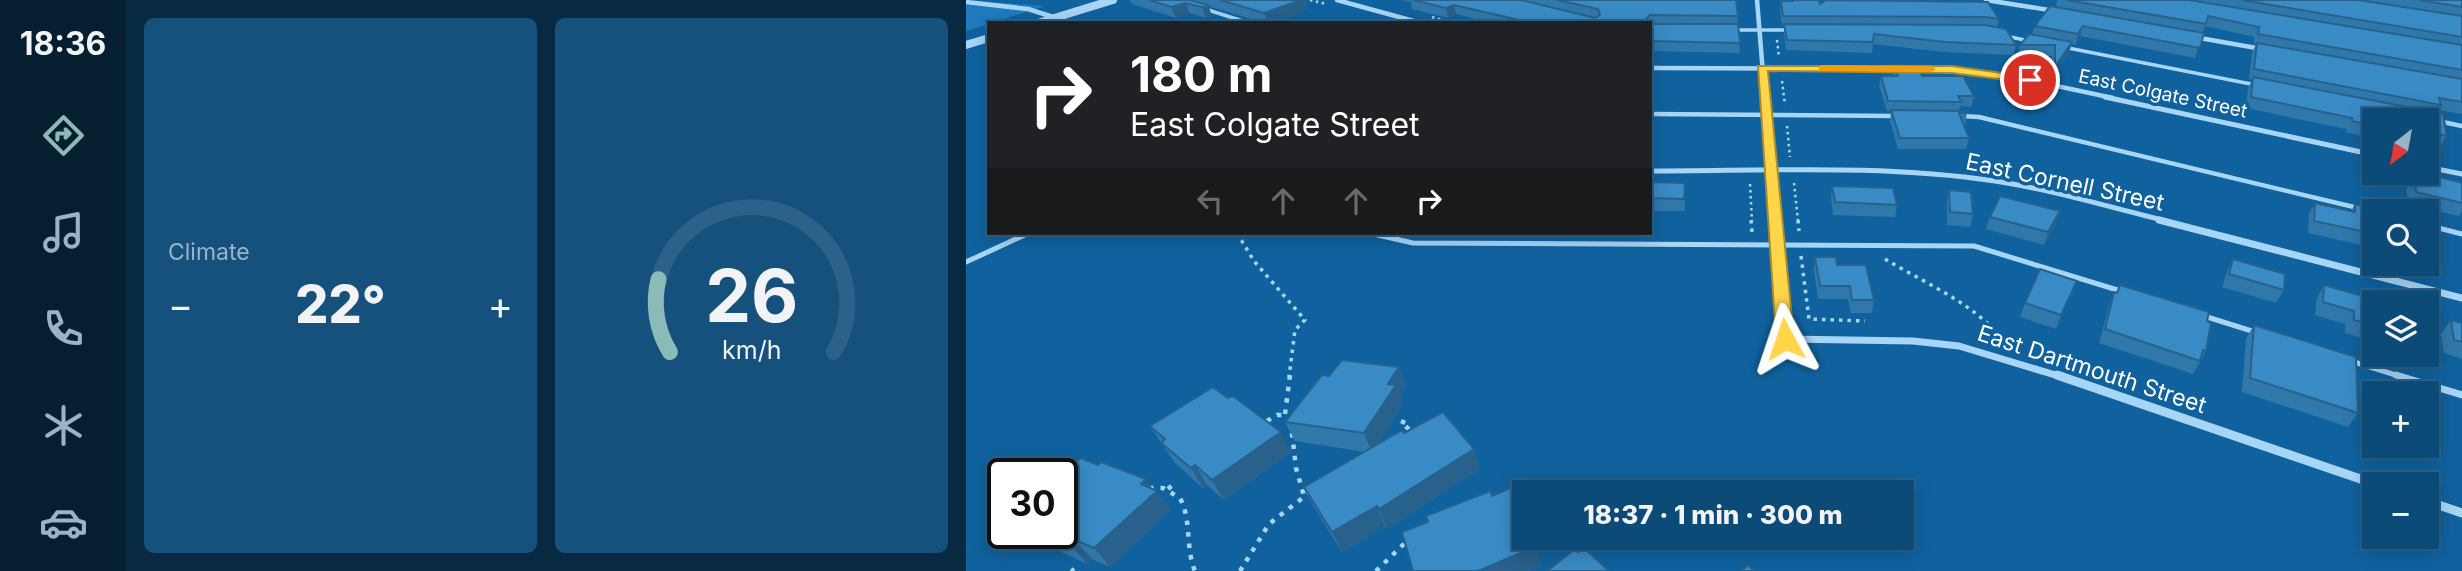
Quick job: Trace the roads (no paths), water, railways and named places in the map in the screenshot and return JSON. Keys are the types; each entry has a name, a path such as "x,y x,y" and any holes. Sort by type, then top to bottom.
{"street":[{"path":"1044,21 1112,0"},
{"path":"1337,0 1414,21"},
{"path":"1757,0 1776,245"},
{"path":"1986,0 2057,12"},
{"path":"966,2 1028,9 1067,21"},
{"path":"2192,36 2273,51"},
{"path":"966,45 987,39"},
{"name":"East Colgate Street","path":"1652,68 1938,69 1991,73 2362,152"},
{"path":"2440,170 2462,174"},
{"name":"East Cornell Street","path":"1652,171 1930,173 1993,180 2044,190 2462,298"},
{"name":"East Dartmouth Street","path":"1776,245 1785,339 1913,341 1959,346 2017,361 2362,480"},
{"path":"2439,505 2462,513"}],"lane":[{"path":"1199,8 1242,21"},
{"path":"1732,30 1789,30"},
{"path":"1996,34 2037,42"},
{"path":"2051,45 2257,85"},
{"path":"1652,114 1910,116"},
{"path":"1952,116 1979,117 2362,209"},
{"path":"2440,121 2462,126"},
{"path":"2439,228 2462,234"},
{"path":"966,262 1025,235"},
{"path":"1378,235 1413,243 1974,246 2133,294"},
{"path":"2198,314 2264,335"},
{"path":"2343,359 2462,395"}]}
